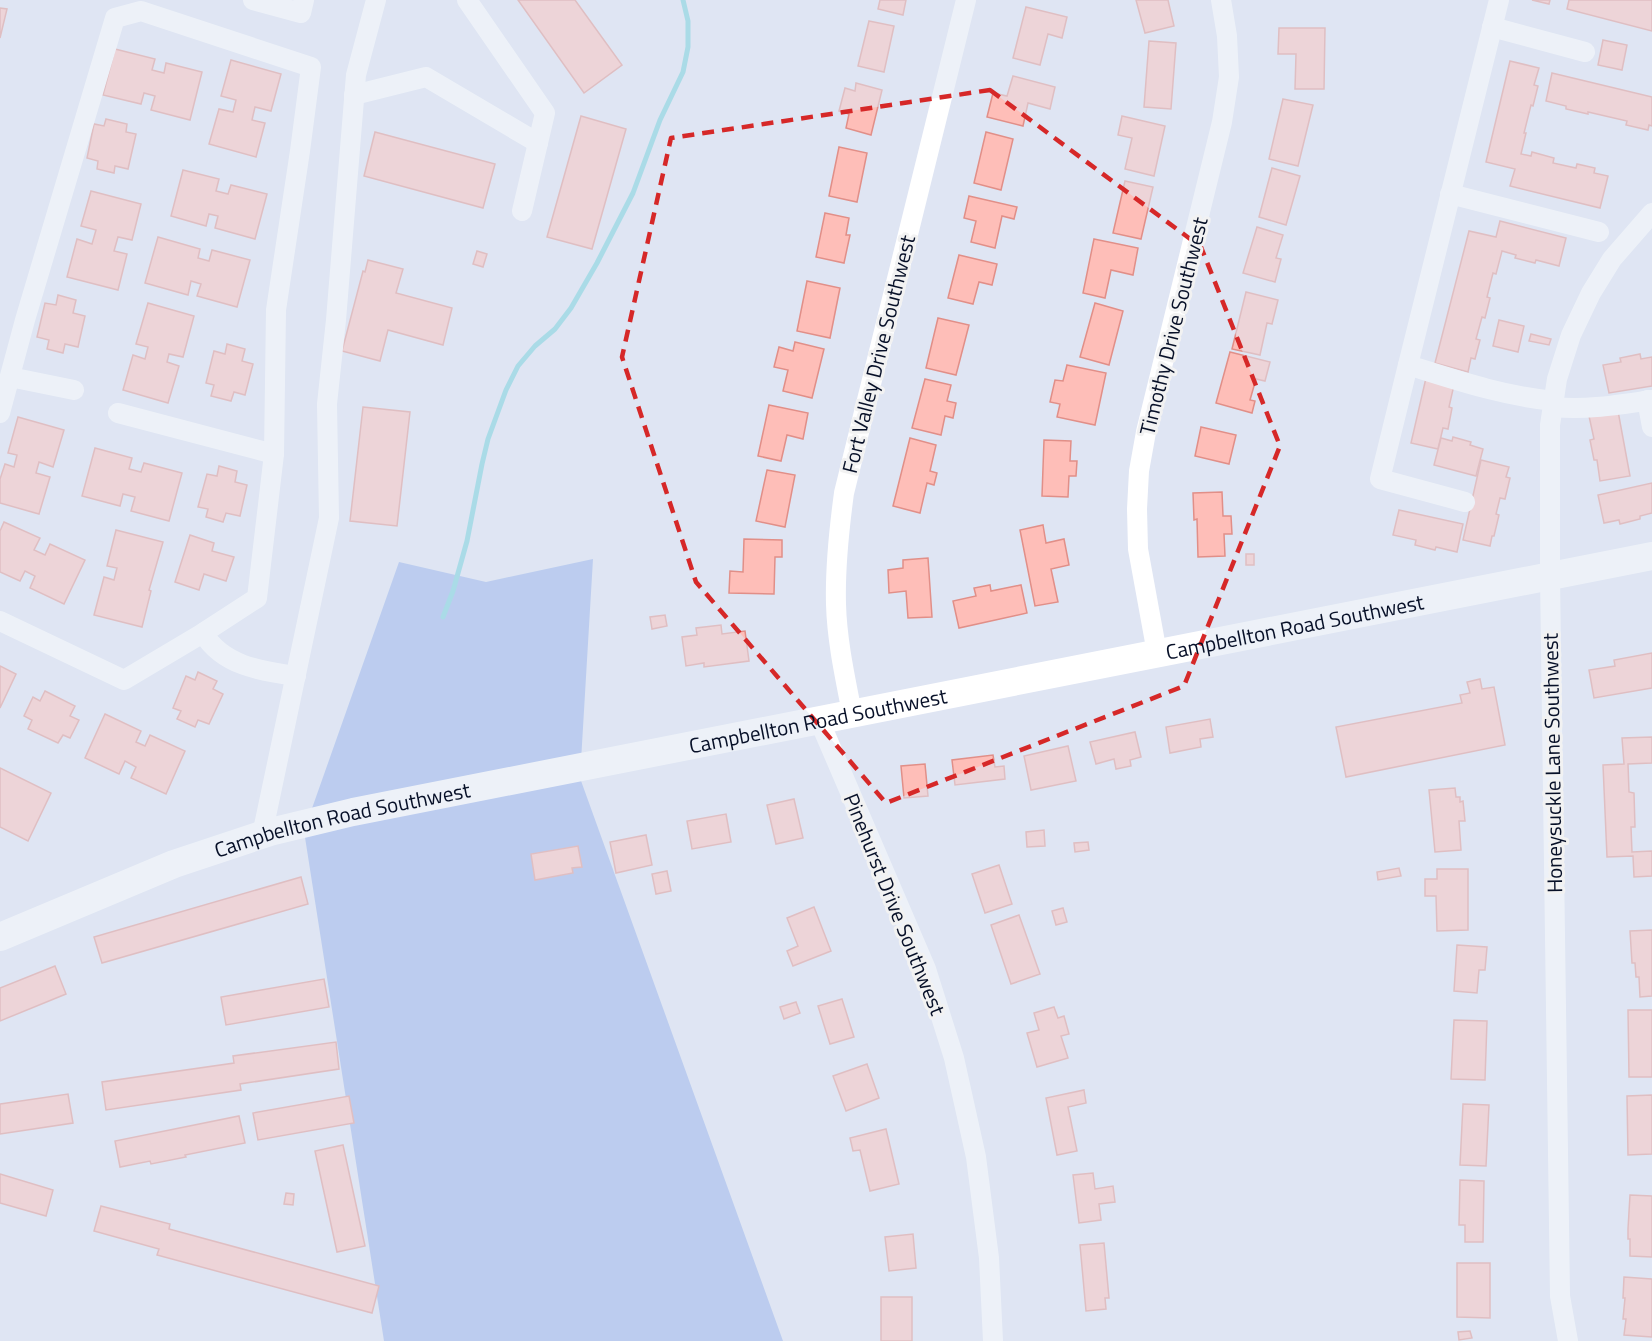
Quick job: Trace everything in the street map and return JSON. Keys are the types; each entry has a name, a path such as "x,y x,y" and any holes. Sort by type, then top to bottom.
{"main road":[{"name":"Campbellton Road Southwest","path":"0,937 174,864 262,835 353,812 1652,556"}],"street":[{"path":"253,0 300,13 304,0"},
{"path":"262,835 329,518 327,404 354,95 356,75 376,0"},
{"path":"467,0 546,113 522,211"},
{"name":"Fort Valley Drive Southwest","path":"852,713 841,658 836,604 837,547 844,493 966,0"},
{"name":"Timothy Drive Southwest","path":"1157,653 1138,549 1139,471 1146,432 1222,122 1229,77 1227,36 1221,0"},
{"path":"1465,502 1380,479 1499,0"},
{"path":"0,413 114,18 141,11 311,67 276,310 274,454 257,598 124,680 0,621"},
{"path":"1492,27 1585,52"},
{"path":"354,95 426,77 538,143"},
{"path":"1450,194 1599,232"},
{"name":"Honeysuckle Lane Southwest","path":"1568,1341 1560,1296 1550,425 1557,379 1571,335 1590,293 1612,260 1652,213"},
{"path":"1407,365 1503,394 1577,409 1649,400 1652,427"},
{"path":"10,377 74,390"},
{"path":"118,413 274,454"},
{"path":"203,633 210,644 228,659 266,672 296,676"},
{"name":"Pinehurst Drive Southwest","path":"819,720 926,969 954,1058 976,1157 989,1258 993,1341"}],"highlighted area":[{"path":"990,90 1201,247 1280,446 1184,686 886,803 696,582 622,357 671,138"}],"shaded area":[{"path":"593,559 580,778 783,1341 384,1341 304,831 399,562 486,582"}],"building":[{"path":"518,0 575,0 622,65 584,93"},
{"path":"880,0 906,0 903,15 878,9"},
{"path":"1136,0 1168,0 1174,26 1145,33"},
{"path":"1532,0 1550,0 1549,4"},
{"path":"1569,0 1652,0 1652,31 1567,9"},
{"path":"1026,7 1067,17 1062,38 1048,34 1040,65 1013,58"},
{"path":"0,8 7,9 0,38"},
{"path":"869,21 894,26 884,72 858,66"},
{"path":"1279,28 1325,28 1324,89 1295,89 1296,54 1278,54"},
{"path":"1603,40 1627,45 1622,70 1598,65"},
{"path":"1149,41 1176,43 1171,109 1144,107"},
{"path":"115,49 155,59 152,70 164,73 166,63 202,72 190,120 151,110 155,96 144,93 141,104 103,95"},
{"path":"231,60 281,74 271,111 255,107 252,120 265,123 256,157 209,144 219,109 233,112 236,100 221,96"},
{"path":"1510,61 1539,68 1534,85 1538,86 1524,133 1526,133 1521,154 1531,156 1532,152 1554,158 1553,163 1576,168 1577,164 1595,168 1594,173 1608,176 1600,208 1510,186 1515,169 1486,162"},
{"path":"1552,73 1652,97 1652,126 1649,125 1648,130 1626,125 1627,121 1566,109 1566,106 1546,101"},
{"path":"1013,76 1055,87 1050,109 1028,103 1023,126 987,117 993,93 1007,96"},
{"path":"856,83 882,90 871,135 846,128 849,114 839,111 845,88 855,91"},
{"path":"1283,99 1313,105 1298,166 1269,159"},
{"path":"581,116 626,129 592,249 547,237"},
{"path":"1122,116 1165,126 1154,176 1125,169 1132,138 1118,135"},
{"path":"106,119 127,124 126,132 136,134 128,169 115,166 114,173 97,169 98,161 87,158 94,124 104,126"},
{"path":"375,132 495,164 483,208 364,176"},
{"path":"986,132 1013,139 1001,190 974,183"},
{"path":"839,147 867,153 857,202 829,196"},
{"path":"1272,168 1300,176 1286,225 1259,217"},
{"path":"183,170 219,179 216,191 228,194 231,185 267,194 255,239 215,228 218,216 209,214 206,226 171,216"},
{"path":"1125,181 1153,187 1141,239 1113,233"},
{"path":"91,191 141,204 132,240 118,237 114,251 127,254 118,290 67,277 77,239 92,244 96,230 81,226"},
{"path":"969,196 1017,207 1014,219 1002,216 995,248 971,242 976,221 964,218"},
{"path":"825,213 849,218 846,235 850,235 844,263 816,257"},
{"path":"1500,221 1566,238 1559,266 1515,258 1516,255 1502,251 1496,274 1493,273 1485,318 1482,317 1476,339 1480,340 1475,359 1471,358 1468,372 1435,363 1469,231 1496,237"},
{"path":"1257,227 1283,235 1276,258 1281,259 1275,282 1243,273"},
{"path":"158,237 200,249 198,258 209,261 212,250 250,260 237,307 197,296 201,284 191,281 188,295 145,283"},
{"path":"1094,239 1138,248 1133,275 1111,270 1105,298 1083,293"},
{"path":"477,251 487,254 483,267 473,264"},
{"path":"959,255 997,264 992,285 979,282 973,304 948,298"},
{"path":"368,260 403,269 396,293 452,308 443,345 388,330 380,361 342,351"},
{"path":"807,281 840,288 830,338 797,331"},
{"path":"1246,292 1278,300 1272,324 1267,323 1260,355 1232,349"},
{"path":"58,295 76,300 73,313 85,316 78,347 65,344 63,353 47,349 49,340 37,337 45,303 56,305"},
{"path":"148,303 194,316 183,357 169,354 167,362 179,366 168,403 123,390 133,355 145,359 148,347 136,344"},
{"path":"1095,303 1123,311 1109,365 1080,357"},
{"path":"938,318 969,325 956,375 926,368"},
{"path":"1499,320 1524,326 1518,352 1493,346"},
{"path":"1531,334 1551,339 1549,345 1529,341"},
{"path":"795,342 824,349 812,398 783,391 788,370 774,367 779,347 793,351"},
{"path":"227,344 245,349 242,361 253,364 245,395 234,392 231,401 211,396 214,385 206,383 214,351 225,354"},
{"path":"1230,352 1270,362 1265,381 1256,379 1250,400 1255,401 1252,413 1216,403"},
{"path":"1640,354 1641,359 1652,357 1652,386 1609,393 1603,365 1621,362 1620,358"},
{"path":"1067,365 1106,373 1095,425 1057,417 1060,404 1050,402 1055,380 1063,381"},
{"path":"1426,378 1454,385 1449,407 1452,408 1448,429 1443,428 1438,449 1411,443"},
{"path":"925,379 951,385 947,401 956,403 953,418 945,416 941,435 912,428"},
{"path":"769,405 808,413 803,439 787,435 781,461 758,456"},
{"path":"363,407 410,412 397,526 350,521"},
{"path":"1618,411 1630,476 1600,481 1597,460 1594,460 1590,440 1594,439 1589,416"},
{"path":"18,417 64,430 53,467 39,462 36,473 50,477 39,514 0,503 0,479 5,464 14,467 17,455 8,453"},
{"path":"1201,427 1236,435 1229,464 1195,456"},
{"path":"1453,437 1471,442 1470,445 1483,449 1476,476 1434,465 1441,438 1452,441"},
{"path":"910,438 936,445 930,471 937,473 934,485 927,483 920,513 893,506"},
{"path":"1044,440 1071,441 1070,461 1077,461 1076,476 1069,476 1068,497 1042,496"},
{"path":"95,448 132,458 129,469 141,472 144,463 182,473 169,521 131,511 135,497 123,494 120,506 82,496"},
{"path":"1481,460 1509,467 1506,477 1510,478 1505,499 1500,498 1496,514 1499,515 1490,546 1463,540"},
{"path":"219,466 237,471 235,482 247,485 240,516 226,513 223,522 206,517 208,509 198,507 207,474 217,476"},
{"path":"767,470 795,475 785,527 756,521"},
{"path":"1652,483 1652,513 1620,524 1619,520 1604,523 1598,495"},
{"path":"1222,492 1223,516 1231,516 1232,534 1224,534 1225,556 1198,557 1197,519 1194,520 1193,493"},
{"path":"1399,510 1463,524 1457,552 1415,545 1416,540 1393,535"},
{"path":"4,522 40,538 34,550 45,555 50,544 85,560 64,604 30,588 35,576 25,571 20,581 0,572 0,531"},
{"path":"1043,525 1046,543 1064,539 1069,565 1051,569 1058,602 1035,606 1020,530"},
{"path":"116,530 163,542 149,590 151,591 142,627 94,615 104,577 114,580 117,568 107,566"},
{"path":"190,535 214,543 212,551 234,557 226,581 204,574 199,590 175,582"},
{"path":"744,539 782,540 782,557 775,557 774,594 729,593 730,571 743,572"},
{"path":"1246,554 1254,554 1254,565 1246,565"},
{"path":"928,558 932,617 908,618 906,591 889,593 888,570 903,568 903,560"},
{"path":"990,585 991,591 1021,585 1027,613 959,628 953,601 976,596 974,588"},
{"path":"665,615 667,626 652,629 650,617"},
{"path":"721,625 722,634 745,631 749,661 704,667 704,663 686,666 682,637 697,635 696,628"},
{"path":"1652,653 1652,688 1594,698 1589,670 1615,666 1614,660"},
{"path":"0,666 16,674 0,708"},
{"path":"198,672 217,681 213,689 223,694 209,724 198,720 195,727 177,719 181,711 173,708 186,676 195,680"},
{"path":"1480,679 1482,689 1494,687 1505,745 1346,777 1336,727 1462,703 1460,695 1470,693 1467,682"},
{"path":"45,691 75,706 70,716 79,720 70,738 63,735 58,743 28,729 32,720 24,716 33,697 40,701"},
{"path":"105,714 141,731 136,742 145,746 150,735 185,751 166,794 131,778 136,767 125,761 119,774 85,758"},
{"path":"1210,719 1213,737 1200,739 1201,747 1170,753 1166,727"},
{"path":"1135,732 1141,757 1130,760 1131,766 1116,769 1114,759 1096,764 1090,742"},
{"path":"1652,737 1652,763 1628,764 1629,792 1634,793 1635,827 1631,827 1632,852 1652,851 1652,876 1634,877 1633,856 1607,857 1603,765 1624,764 1622,738"},
{"path":"1068,746 1076,781 1031,790 1024,756"},
{"path":"993,755 995,767 1004,766 1005,779 955,785 952,760"},
{"path":"925,764 928,796 904,798 901,766"},
{"path":"0,768 51,793 28,841 0,827"},
{"path":"1455,788 1456,797 1460,797 1460,802 1463,801 1465,821 1459,821 1461,850 1435,852 1429,790"},
{"path":"794,799 803,838 776,844 767,805"},
{"path":"726,814 731,842 692,849 687,821"},
{"path":"1044,830 1045,846 1027,847 1026,832"},
{"path":"646,835 652,865 616,873 610,842"},
{"path":"1088,842 1089,850 1075,852 1074,843"},
{"path":"578,846 582,867 572,868 573,873 535,880 531,854"},
{"path":"999,865 1012,904 985,913 972,874"},
{"path":"1399,868 1401,876 1378,880 1377,872"},
{"path":"1437,869 1468,869 1468,930 1437,931 1436,896 1425,896 1425,879 1437,879"},
{"path":"667,871 671,891 656,894 652,874"},
{"path":"301,877 308,904 102,963 94,937"},
{"path":"814,907 831,951 793,966 787,951 798,946 787,918"},
{"path":"1063,908 1067,922 1056,925 1052,911"},
{"path":"1019,915 1040,974 1011,984 991,925"},
{"path":"1652,930 1652,996 1640,997 1639,977 1636,977 1635,963 1632,963 1630,931"},
{"path":"1457,945 1487,947 1485,970 1479,970 1477,993 1454,991"},
{"path":"55,966 66,994 0,1021 0,988"},
{"path":"324,979 329,1007 226,1025 221,997"},
{"path":"842,999 854,1037 830,1044 818,1006"},
{"path":"796,1002 800,1013 784,1019 780,1007"},
{"path":"1054,1007 1058,1018 1064,1016 1069,1034 1061,1036 1068,1058 1037,1067 1027,1033 1039,1030 1034,1013"},
{"path":"1628,1010 1652,1010 1652,1077 1629,1077"},
{"path":"1454,1020 1487,1021 1485,1080 1451,1079"},
{"path":"336,1042 339,1069 240,1084 241,1090 106,1110 102,1082 234,1063 233,1056"},
{"path":"867,1064 879,1098 846,1111 833,1076"},
{"path":"1084,1090 1086,1103 1068,1107 1077,1151 1057,1155 1046,1098"},
{"path":"68,1094 73,1123 0,1134 0,1104"},
{"path":"1652,1095 1652,1154 1628,1155 1627,1096"},
{"path":"349,1096 354,1123 258,1140 253,1113"},
{"path":"1463,1104 1489,1105 1486,1166 1460,1165"},
{"path":"239,1116 245,1143 151,1164 150,1161 120,1167 115,1141"},
{"path":"886,1129 899,1184 870,1191 860,1150 853,1151 850,1138"},
{"path":"343,1145 365,1246 337,1252 315,1151"},
{"path":"1093,1173 1095,1189 1113,1186 1115,1202 1099,1204 1101,1220 1079,1223 1073,1175"},
{"path":"0,1174 53,1190 46,1216 0,1203"},
{"path":"1460,1180 1484,1181 1483,1242 1465,1242 1465,1225 1459,1225"},
{"path":"286,1193 294,1194 293,1205 284,1204"},
{"path":"1630,1195 1652,1196 1652,1257 1630,1256 1628,1229"},
{"path":"101,1206 170,1224 169,1229 379,1286 372,1313 157,1255 159,1249 94,1231"},
{"path":"913,1234 916,1268 889,1271 885,1237"},
{"path":"1104,1243 1109,1298 1105,1298 1106,1309 1086,1311 1080,1245"},
{"path":"1457,1263 1490,1263 1490,1318 1457,1317"},
{"path":"1624,1277 1652,1279 1652,1337 1624,1335 1626,1319 1623,1319"},
{"path":"881,1297 912,1297 912,1341 881,1341"},
{"path":"1470,1331 1472,1338 1459,1340 1458,1332"}],"waterway":[{"path":"443,617 467,541 488,439 506,390 518,366 535,346 555,329 571,308 597,263 633,193 660,120 683,72 688,47 688,21 683,0"}]}
